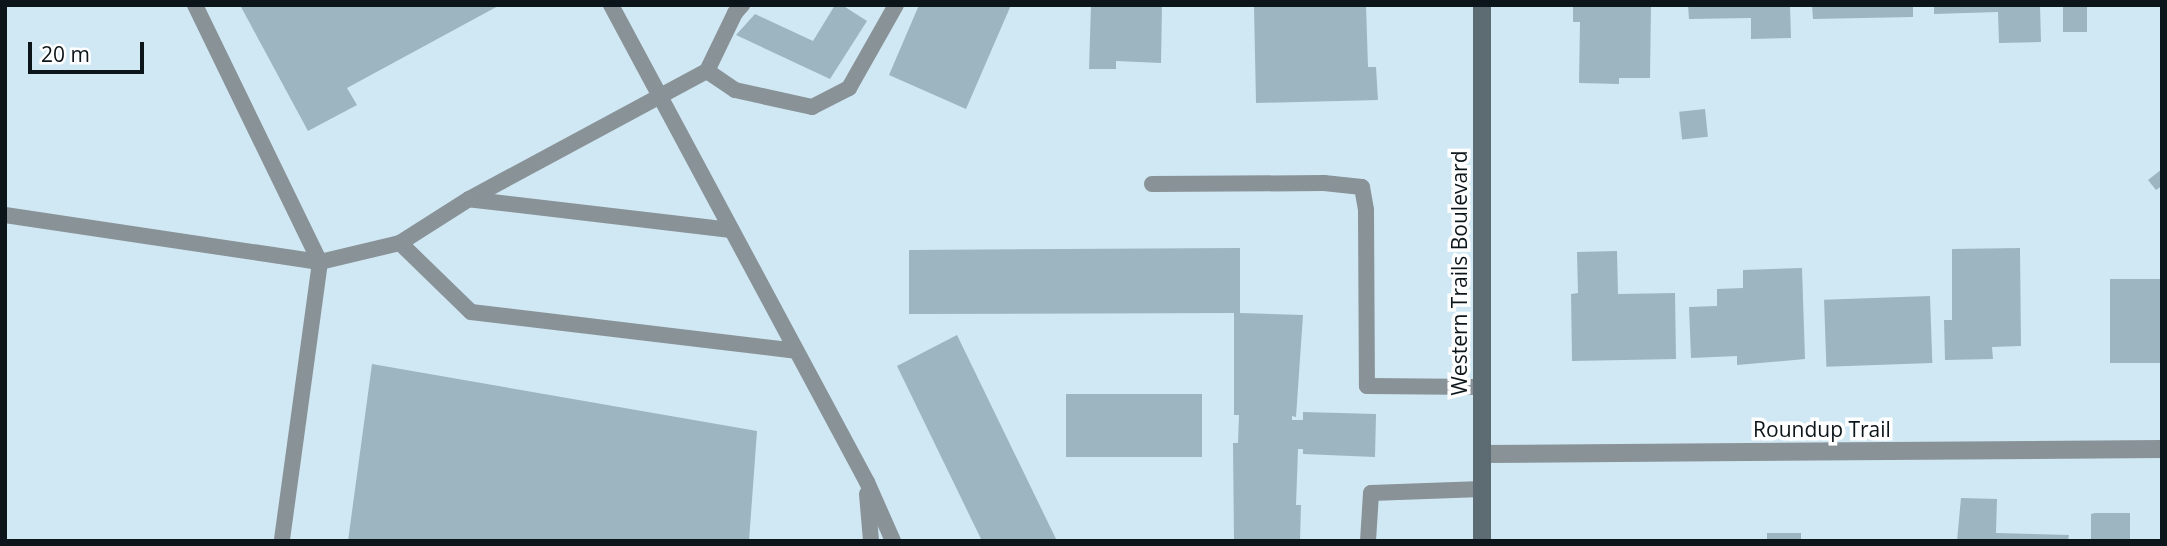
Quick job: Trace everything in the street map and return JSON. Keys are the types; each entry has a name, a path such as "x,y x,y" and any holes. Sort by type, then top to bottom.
{"street":[{"name":"Western Trails Boulevard","path":"1482,5 1482,541"},
{"name":"Roundup Trail","path":"1482,454 2162,449"}],"lane":[{"path":"195,5 320,262 282,541"},
{"path":"611,5 867,482 893,541"},
{"path":"5,215 320,262 400,243 469,199 707,71 742,5"},
{"path":"707,71 735,90 812,107 849,88 896,5"},
{"path":"1152,184 1324,183 1362,187 1366,210 1367,386 1481,387"},
{"path":"469,199 732,230"},
{"path":"400,243 471,312 796,351"},
{"path":"867,482 870,541"},
{"path":"1368,541 1371,493 1482,489"}],"building":[{"path":"240,5 500,5 347,88 357,105 308,131"},
{"path":"835,5 842,5 867,21 830,79 736,35 755,14 813,41"},
{"path":"919,5 1011,5 966,109 889,75"},
{"path":"1091,5 1162,5 1161,63 1116,61 1116,69 1089,69"},
{"path":"1366,5 1368,67 1376,67 1378,100 1256,103 1254,7"},
{"path":"1573,5 1651,5 1650,78 1619,78 1619,84 1579,83 1580,22 1573,22"},
{"path":"1688,5 1790,5 1791,38 1751,39 1751,18 1689,19"},
{"path":"1812,5 1913,5 1913,17 1813,19"},
{"path":"1934,5 2040,5 2041,42 1999,43 1998,12 1934,14"},
{"path":"2063,5 2087,5 2087,32 2063,32"},
{"path":"1705,109 1708,137 1682,140 1679,112"},
{"path":"2162,169 2162,186 2156,190 2148,180"},
{"path":"1240,248 1240,313 1303,315 1296,417 1292,416 1292,420 1303,420 1303,412 1376,414 1375,457 1303,454 1303,449 1298,449 1296,505 1301,505 1300,541 1234,541 1233,443 1238,443 1239,415 1234,415 1234,313 909,314 909,250"},
{"path":"2020,248 2021,346 1992,347 1993,359 1945,360 1944,320 1952,320 1952,249"},
{"path":"1617,251 1618,294 1675,293 1676,359 1572,361 1571,294 1578,293 1577,252"},
{"path":"1802,268 1805,359 1737,365 1737,356 1691,358 1689,307 1717,306 1717,289 1743,288 1743,270"},
{"path":"2110,279 2162,279 2162,363 2110,363"},
{"path":"1930,296 1932,363 1826,367 1824,300"},
{"path":"957,335 1057,541 982,541 897,366"},
{"path":"372,364 757,431 749,541 348,541"},
{"path":"1066,394 1202,394 1202,457 1066,457"},
{"path":"1961,498 1997,499 1996,533 2069,535 2068,541 1957,541"},
{"path":"2130,513 2130,541 2091,541 2091,514"},
{"path":"1767,533 1801,533 1801,541 1767,541"}]}
